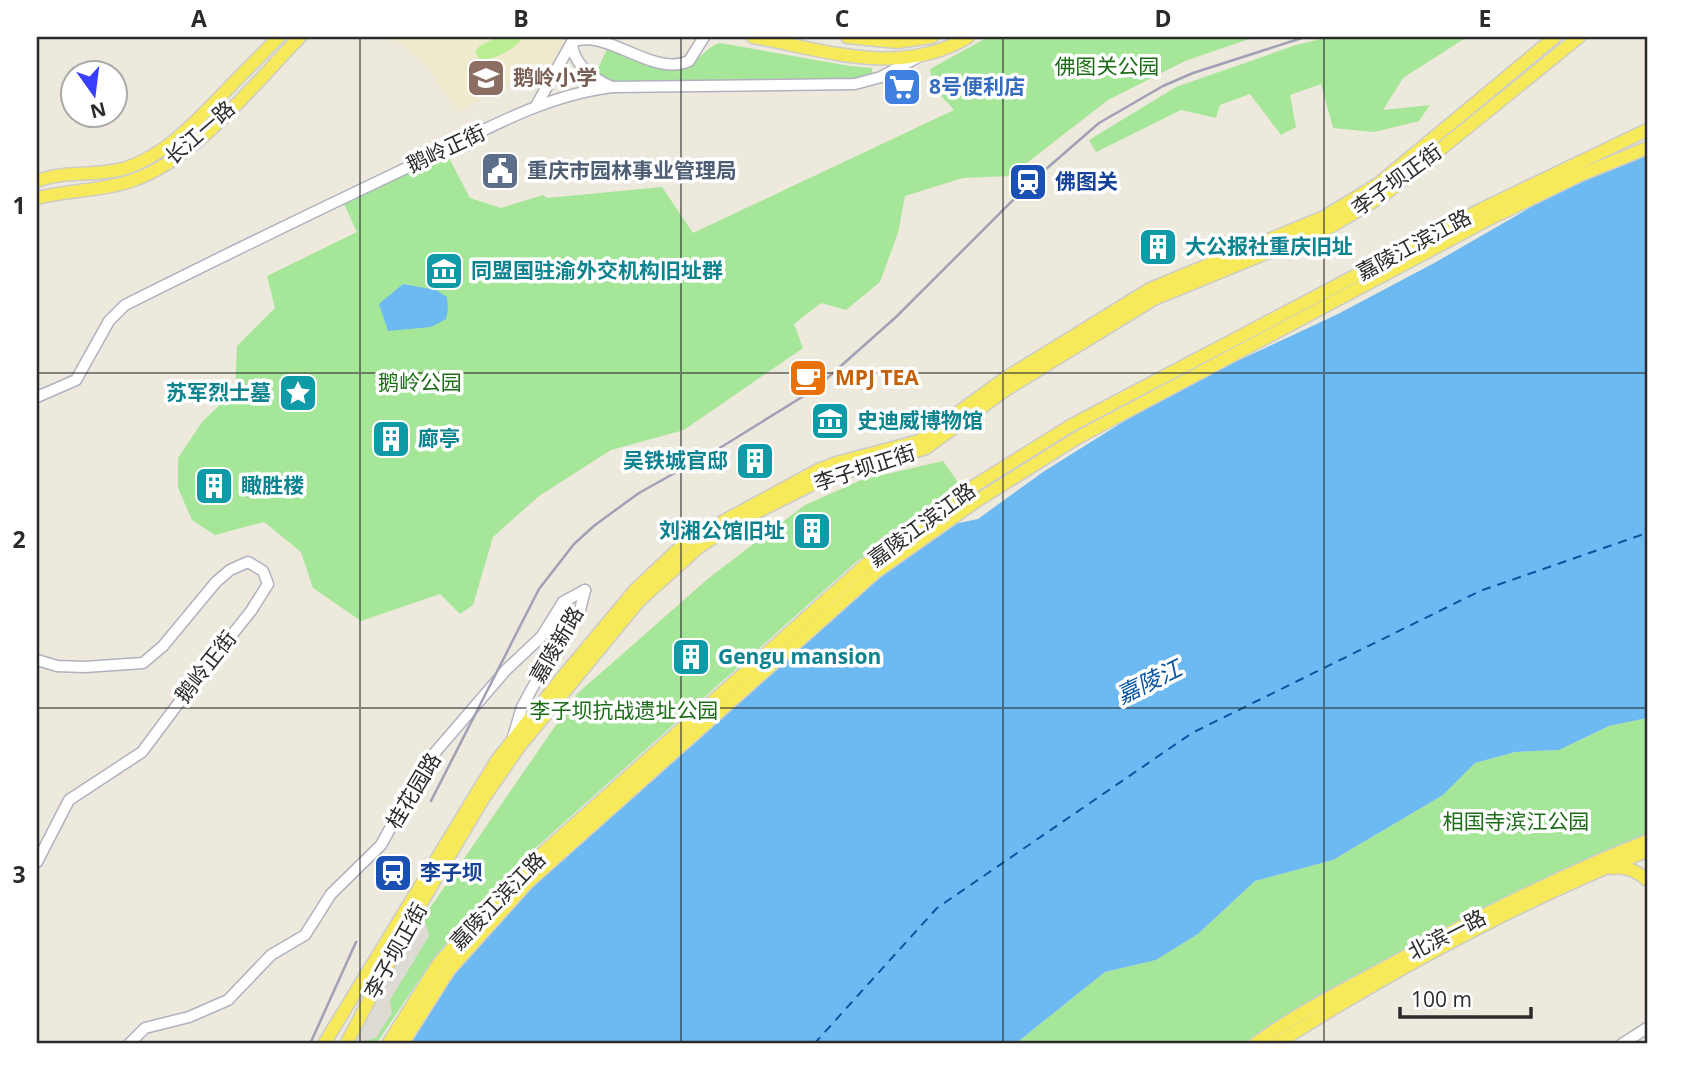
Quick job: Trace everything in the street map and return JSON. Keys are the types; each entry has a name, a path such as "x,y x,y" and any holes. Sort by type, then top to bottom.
{"main road":[{"name":"长江一路","path":"37,181 50,176 108,172 156,155 184,134 279,37"},
{"name":"长江一路","path":"37,198 120,184 163,167 200,140 300,37"},
{"path":"753,37 862,57 898,60 937,52 968,37"},
{"path":"846,37 897,43 931,37"},
{"name":"李子坝正街","path":"1327,222 1378,184 1555,37"},
{"name":"李子坝正街","path":"324,1044 512,739 635,590 687,541 818,470 919,441 1004,379 1135,304 1173,290 1384,195 1579,37"},
{"path":"1578,169 1647,130"},
{"path":"1578,169 1647,148"},
{"name":"嘉陵江滨江路","path":"388,1044 439,963 519,875 871,560 966,491 1070,426 1482,209 1578,169"},
{"name":"嘉陵江滨江路","path":"402,1044 449,970 527,883 877,571 975,502 1077,438 1578,169"},
{"name":"李子坝正街","path":"346,1044 413,917 483,799 519,747 639,601 699,547 739,521 839,473 926,448 1007,389 1135,304"},
{"name":"北滨一路","path":"1255,1044 1334,995 1453,930 1599,860 1647,841"},
{"name":"北滨一路","path":"1276,1044 1341,1003 1458,939 1602,869 1647,851"},
{"path":"1602,869 1621,867 1635,871 1647,880"}],"street":[{"path":"536,106 572,42 579,39 595,41 672,66 689,61 704,37"},
{"path":"572,42 572,51 576,58 593,77 613,87"},
{"name":"鹅岭正街","path":"37,397 76,380 108,321 125,305 295,220 536,106 579,92 613,87 855,84 881,77 918,57"},
{"name":"鹅岭正街","path":"37,660 57,666 84,667 143,663 163,646 216,582 230,570 248,562 263,571 268,584 251,611 142,752 69,800 37,862"},
{"name":"嘉陵新路","path":"512,739 522,707 547,661 579,614 585,590"},
{"name":"桂花园路","path":"130,1044 145,1028 189,1017 228,1000 271,955 305,935 331,894 382,845 426,763 506,670 542,636 563,602 585,590"},
{"path":"1622,1044 1647,1028"}],"shaded area":[{"name":"鹅岭小学","path":"382,37 563,37 562,45 548,73 524,84 513,82 458,111 425,64 404,46"},
{"path":"424,918 429,936 390,1000 392,1013 376,1038 351,1044"}],"green space":[{"path":"498,37 520,37 521,40 502,54 480,60 475,51"},
{"name":"鹅岭公园","path":"988,37 1255,37 1185,61 1108,100 1010,176 963,178 905,196 898,233 880,282 846,310 821,303 794,324 803,348 684,430 611,450 539,496 493,537 473,605 460,614 440,594 361,621 313,588 301,552 264,522 215,535 192,520 178,488 178,458 202,422 235,390 237,346 275,308 267,276 357,232 343,202 447,154 470,198 501,208 543,195 547,198 662,187 693,233 954,110 933,87 930,69"},
{"path":"1329,37 1467,37 1403,78 1383,110 1430,105 1419,121 1374,132 1333,128 1321,84 1290,95 1296,127 1281,135 1250,94 1220,105 1216,118 1181,110 1096,152 1089,140 1176,87 1296,45"},
{"path":"720,43 872,68 872,75 854,80 612,83 596,73 607,49 649,63 681,68"},
{"name":"李子坝抗战遗址公园","path":"943,461 960,485 856,562 513,868 436,955 376,1044 351,1044 423,918 578,693 710,577 805,505 861,480"},
{"name":"相国寺滨江公园","path":"1647,718 1647,835 1600,855 1248,1044 1015,1044 1105,972 1156,960 1198,934 1255,881 1333,860 1443,795 1475,763 1515,752 1559,750 1609,726"}],"water":[{"name":"嘉陵江","path":"1647,148 1647,718 1609,726 1559,750 1515,752 1475,763 1443,795 1333,860 1255,881 1198,934 1156,960 1105,972 1015,1044 397,1044 406,1019 563,846 909,533 978,519 1043,472 1169,393 1338,314 1531,207"},
{"path":"403,284 436,290 447,297 446,319 431,327 388,331 379,304"}],"ferry route":[{"path":"814,1044 937,908 1192,733 1480,591 1647,533"}],"railway":[{"path":"431,801 539,589 574,544 595,525 639,493 723,446 815,389 896,317 1030,183 1099,123 1163,86 1193,73 1305,37"},
{"path":"310,1044 356,942"}],"place":[{"name":"鹅岭小学","path":"486,78"},
{"name":"8号便利店","path":"902,87"},
{"name":"重庆市园林事业管理局","path":"500,171"},
{"name":"佛图关","path":"1028,182"},
{"name":"大公报社重庆旧址","path":"1158,247"},
{"name":"同盟国驻渝外交机构旧址群","path":"444,271"},
{"name":"MPJ TEA","path":"808,378"},
{"name":"苏军烈士墓","path":"298,393"},
{"name":"史迪威博物馆","path":"830,421"},
{"name":"廊亭","path":"391,439"},
{"name":"吴铁城官邸","path":"755,461"},
{"name":"瞰胜楼","path":"214,486"},
{"name":"刘湘公馆旧址","path":"812,531"},
{"name":"Gengu mansion","path":"691,657"},
{"name":"李子坝","path":"393,873"}],"park label":[{"name":"佛图关公园","path":"1107,67"}]}
